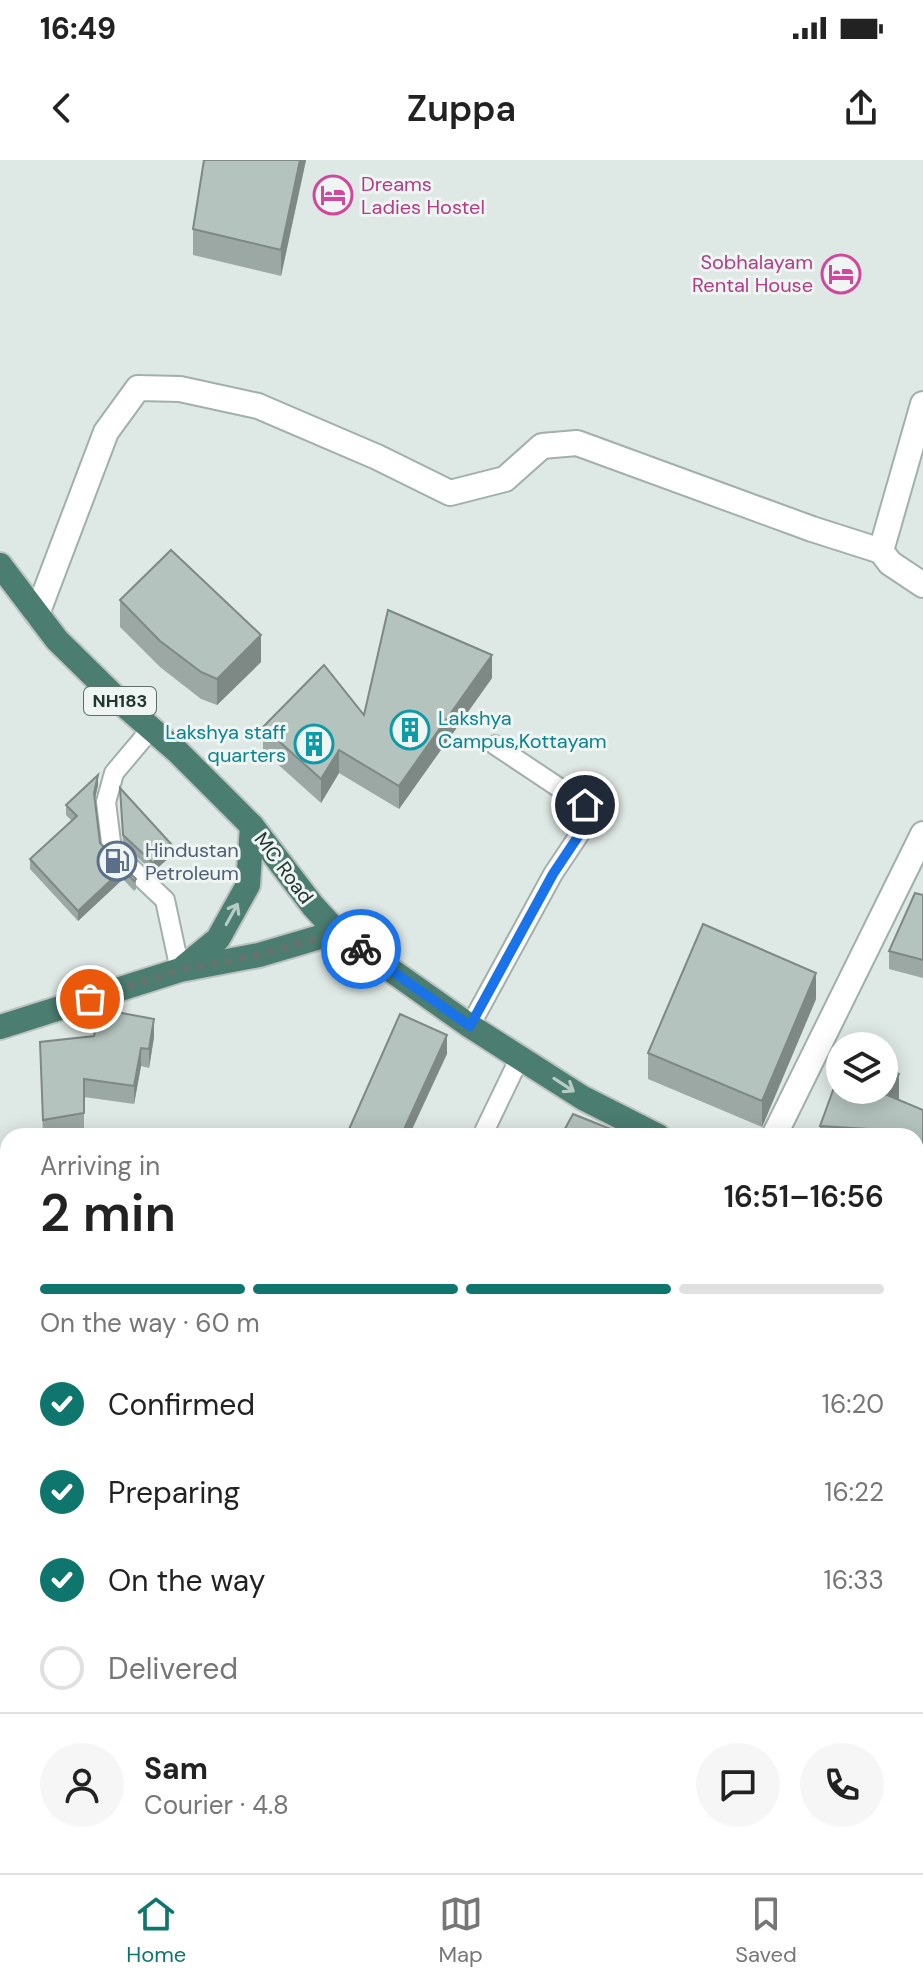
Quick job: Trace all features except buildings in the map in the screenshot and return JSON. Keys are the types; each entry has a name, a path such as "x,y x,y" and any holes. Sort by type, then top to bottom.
{"highway":[{"name":"MC Road","path":"0,565 57,640 178,752 252,826 313,906 337,932 470,1026 583,1098 642,1128"},
{"path":"180,970 218,939 248,885 252,826"},
{"path":"0,1027 180,970 259,955 337,932"}],"street":[{"path":"37,614 106,432 138,388 180,389 258,406 377,457 450,493 505,479 542,446 577,443 881,551 890,563 923,585"},
{"path":"881,551 923,404"},
{"path":"778,1128 923,834"}],"lane":[{"path":"151,729 114,773 106,802 112,850 165,900 180,970"},
{"path":"470,1026 553,874 583,829 585,805 495,745"},
{"path":"486,1128 520,1057"}],"way so far":[{"path":"90,999 180,970 259,955 337,932 361,949"}],"place":[{"name":"Dreams Ladies Hostel","path":"333,195"},
{"name":"Sobhalayam Rental House","path":"841,274"},
{"name":"Lakshya Campus,Kottayam","path":"410,730"},
{"name":"Lakshya staff quarters","path":"314,744"},
{"name":"Hindustan Petroleum","path":"117,861"}],"route":[{"path":"361,949 470,1026 553,874 583,829 585,805"}]}
